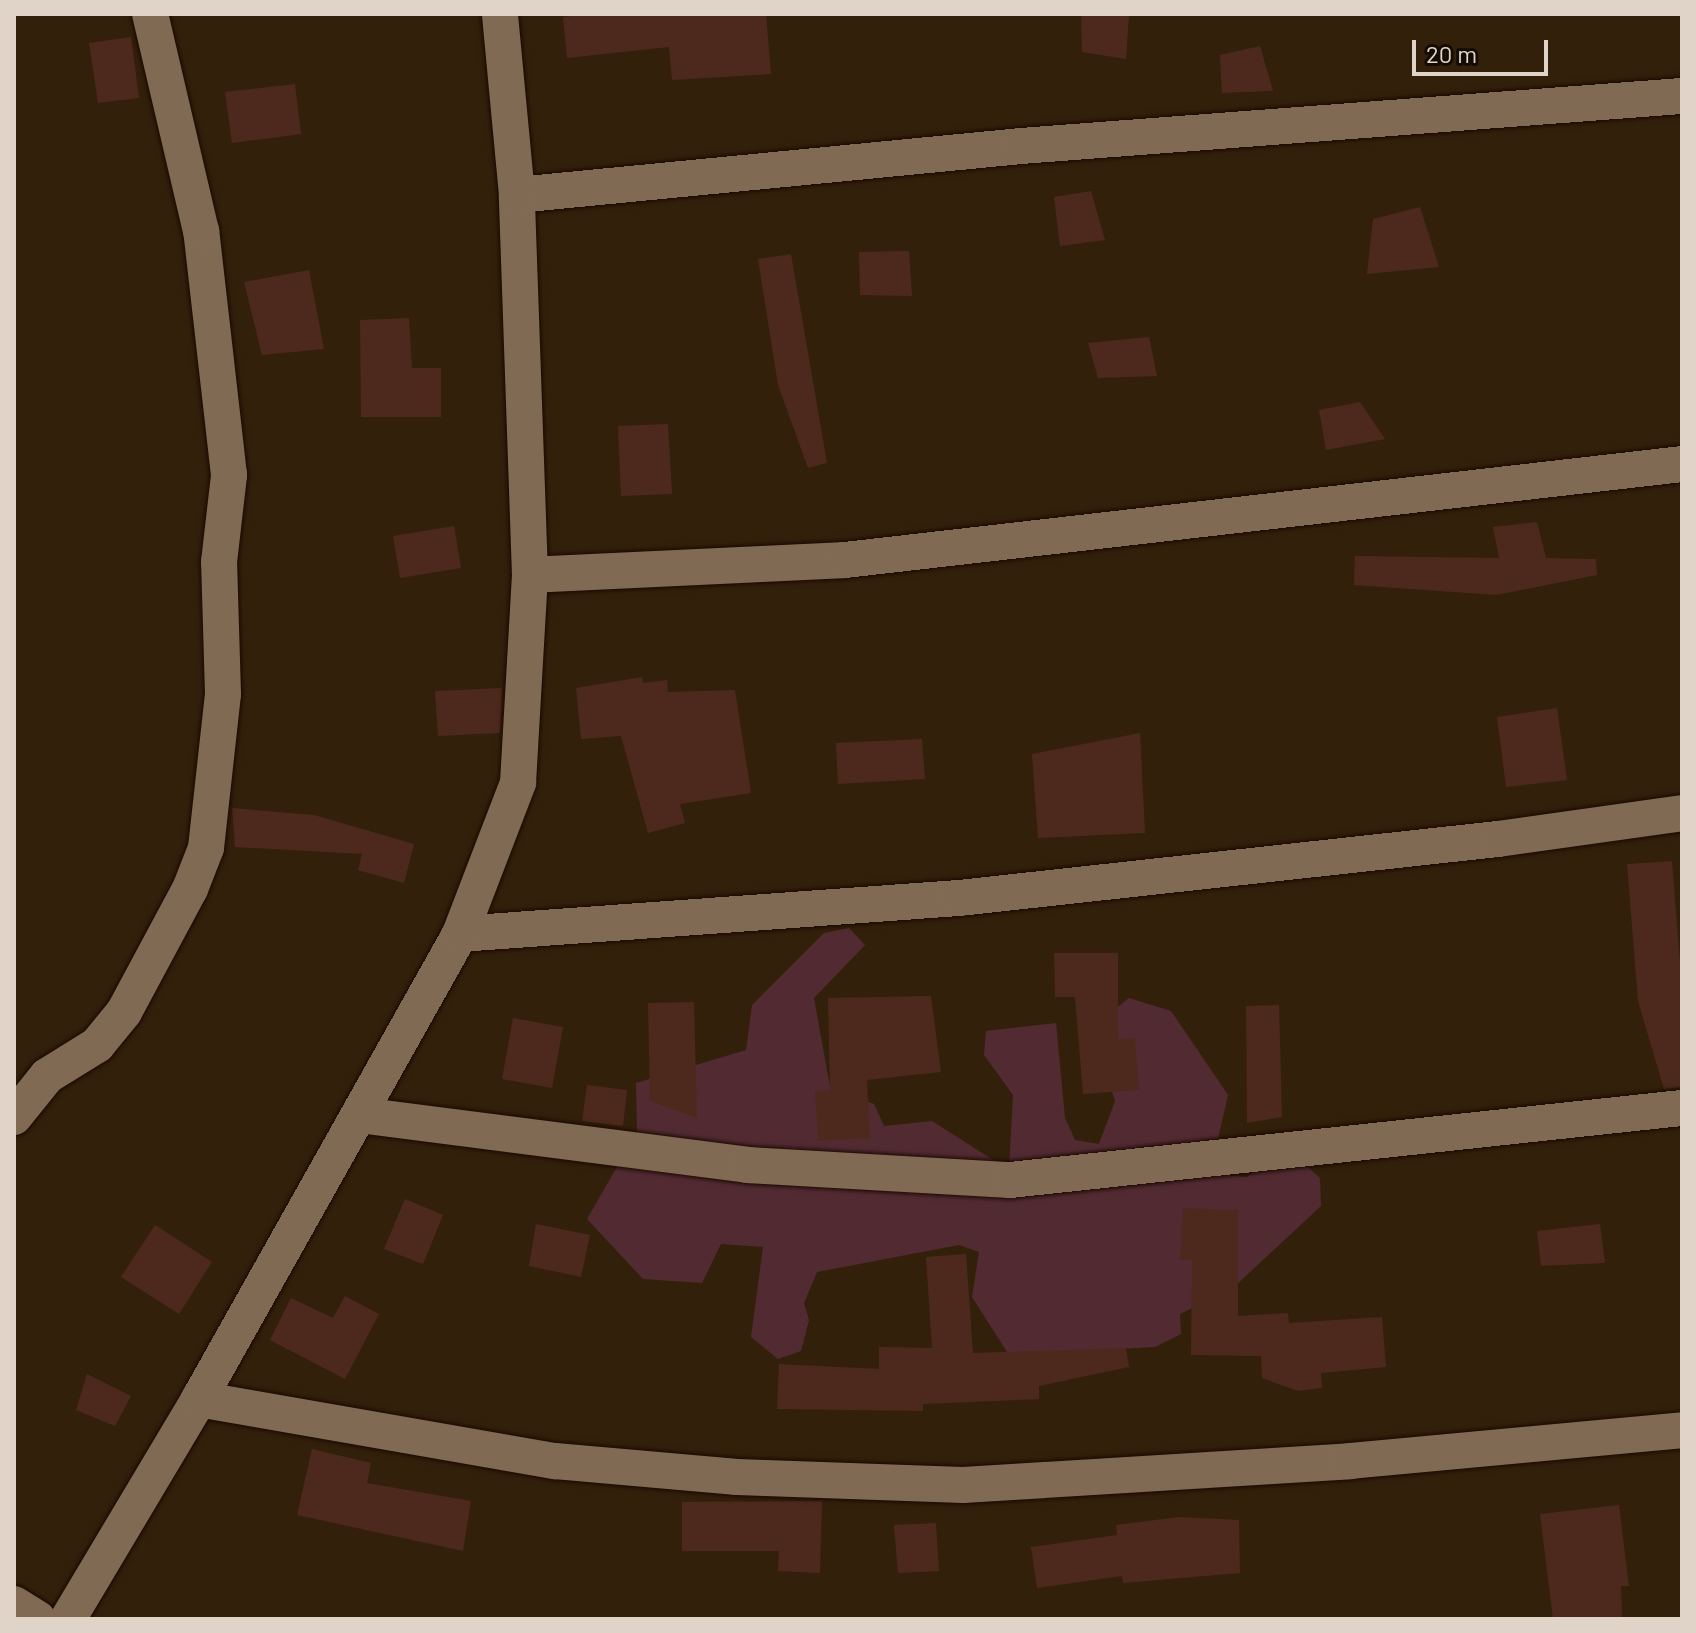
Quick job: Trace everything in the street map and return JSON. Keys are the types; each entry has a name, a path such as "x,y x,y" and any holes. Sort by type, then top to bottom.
{"street":[{"path":"14,1117 47,1076 97,1045 116,1022 190,889 206,848 223,694 219,562 229,475 201,231 150,14"},
{"path":"68,1619 199,1399 460,934 518,783 530,575 517,195 500,14"},
{"path":"517,195 1037,145 1682,96"},
{"path":"530,575 845,560 1682,464"},
{"path":"460,934 959,898 1498,839 1682,813"},
{"path":"359,1115 748,1165 1010,1180 1682,1108"},
{"path":"199,1399 555,1461 737,1477 963,1485 1350,1461 1682,1430"},
{"path":"14,1604 38,1619"}],"shaded area":[{"path":"849,928 865,945 814,998 830,1087 874,1104 884,1126 932,1121 1009,1170 1013,1095 984,1055 986,1031 1056,1023 1065,1118 1075,1140 1099,1144 1115,1101 1091,1028 1129,998 1171,1011 1228,1095 1218,1139 1223,1175 1247,1177 1268,1161 1299,1159 1320,1178 1321,1206 1234,1287 1180,1314 1181,1334 1155,1347 1009,1355 972,1297 979,1252 959,1245 817,1272 804,1303 809,1320 801,1351 778,1359 751,1337 763,1247 721,1244 702,1283 643,1279 587,1219 637,1132 636,1083 746,1050 752,1005 824,933"}],"building":[{"path":"590,14 766,14 771,74 672,80 669,47 567,58 563,17"},
{"path":"1081,14 1129,14 1126,59 1082,52"},
{"path":"131,37 139,98 98,103 89,43"},
{"path":"1260,46 1273,91 1222,93 1220,55"},
{"path":"295,84 301,134 232,143 225,92"},
{"path":"1091,191 1105,240 1060,246 1054,197"},
{"path":"1420,207 1439,267 1367,274 1373,219"},
{"path":"909,251 912,296 860,295 859,252"},
{"path":"791,254 827,463 808,468 778,385 758,259"},
{"path":"309,270 324,349 262,355 244,282"},
{"path":"409,318 412,368 441,368 441,417 361,417 360,320"},
{"path":"1149,337 1157,376 1098,378 1088,343"},
{"path":"1360,402 1385,439 1326,450 1319,410"},
{"path":"668,424 672,494 621,496 618,426"},
{"path":"1537,522 1546,558 1596,559 1597,575 1496,595 1354,585 1355,556 1499,558 1493,527"},
{"path":"454,526 461,568 400,578 393,536"},
{"path":"642,677 643,683 667,680 668,692 735,690 751,793 680,804 685,823 648,833 621,736 581,739 576,688"},
{"path":"502,688 500,733 438,736 435,691"},
{"path":"1557,708 1567,780 1506,787 1497,717"},
{"path":"1140,733 1145,833 1038,838 1032,754"},
{"path":"922,739 925,779 838,784 836,743"},
{"path":"232,808 314,815 414,844 404,883 358,870 362,854 235,847"},
{"path":"1672,861 1682,988 1682,1087 1664,1089 1638,1001 1627,864"},
{"path":"1054,953 1118,953 1118,1039 1135,1038 1139,1090 1083,1094 1075,997 1055,997"},
{"path":"931,996 941,1072 867,1080 870,1138 818,1141 815,1091 830,1090 828,998"},
{"path":"694,1002 697,1118 650,1101 648,1003"},
{"path":"1279,1005 1282,1117 1247,1123 1246,1006"},
{"path":"513,1018 563,1027 552,1088 502,1079"},
{"path":"587,1085 627,1090 623,1126 582,1121"},
{"path":"405,1199 443,1215 423,1264 384,1249"},
{"path":"1183,1208 1238,1210 1238,1316 1288,1313 1289,1323 1382,1317 1386,1367 1321,1373 1322,1388 1298,1391 1262,1378 1261,1356 1191,1355 1192,1260 1180,1260"},
{"path":"536,1224 590,1235 581,1277 529,1266"},
{"path":"1600,1224 1605,1263 1541,1266 1537,1231"},
{"path":"155,1225 212,1262 179,1314 121,1277"},
{"path":"966,1254 973,1353 1126,1348 1129,1367 1039,1386 1039,1399 923,1404 923,1411 777,1409 779,1364 879,1369 879,1347 932,1348 926,1257"},
{"path":"345,1296 379,1314 345,1379 270,1340 291,1298 333,1318"},
{"path":"87,1374 131,1396 115,1426 76,1410"},
{"path":"312,1449 371,1463 367,1483 471,1501 463,1551 297,1515"},
{"path":"822,1501 820,1573 778,1571 779,1551 682,1551 682,1502"},
{"path":"1619,1505 1629,1586 1621,1586 1622,1619 1553,1619 1540,1514"},
{"path":"1179,1517 1239,1520 1240,1573 1123,1583 1122,1576 1037,1588 1031,1547 1117,1535 1116,1525"},
{"path":"936,1523 939,1571 898,1573 894,1525"}]}
